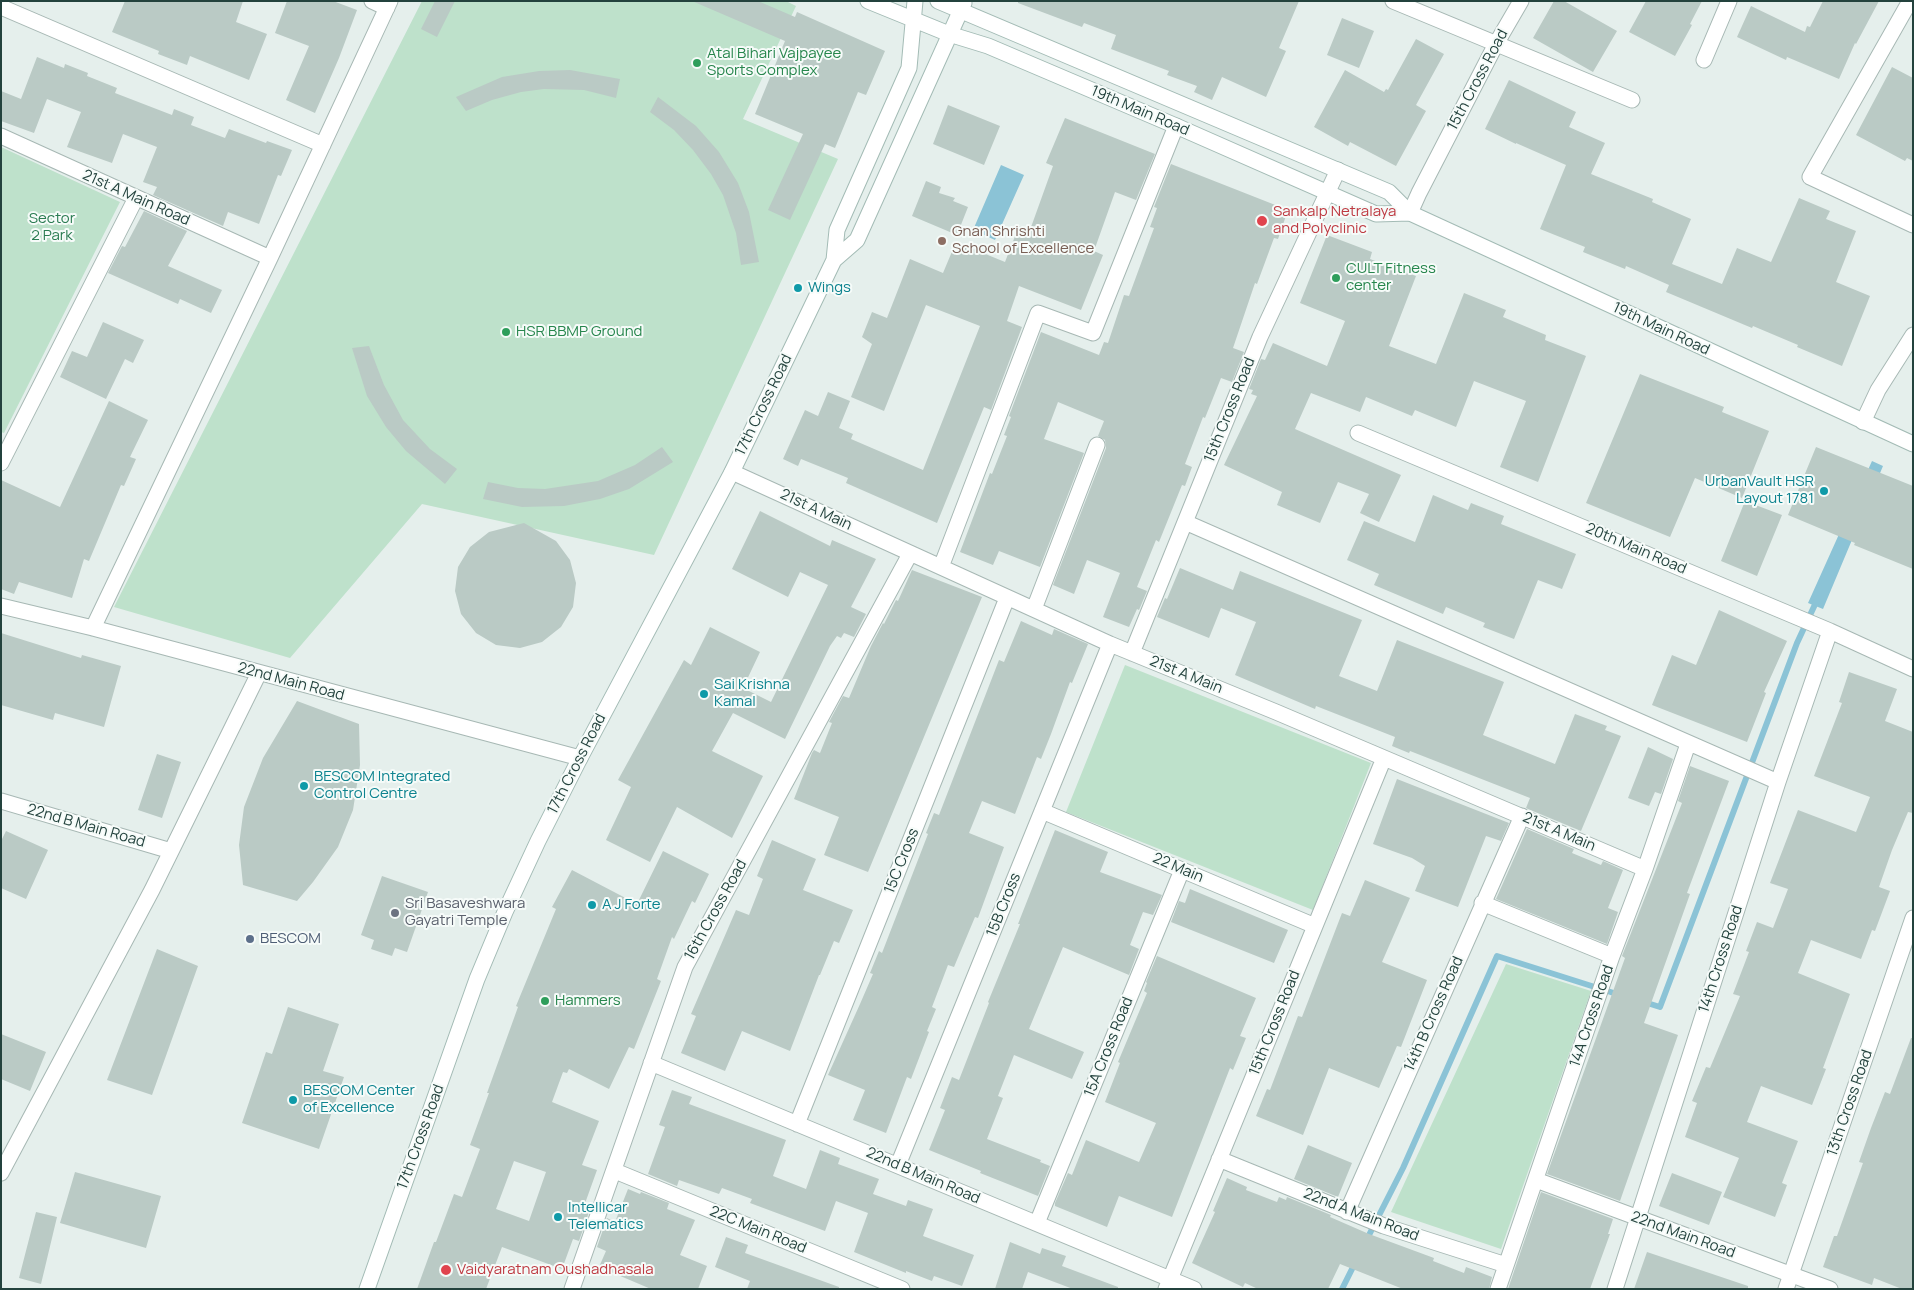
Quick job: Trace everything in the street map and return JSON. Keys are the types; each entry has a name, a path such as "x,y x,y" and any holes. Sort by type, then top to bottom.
{"street":[{"path":"93,628 389,4 372,1"},
{"name":"19th Main Road","path":"868,1 949,34 988,46 1376,214 1410,213"},
{"path":"913,20 915,1"},
{"name":"19th Main Road","path":"938,1 962,6 1389,192 1410,213 1884,432 1910,442"},
{"path":"1393,1 1632,100"},
{"name":"15th Cross Road","path":"1410,213 1496,44 1521,1"},
{"path":"1704,60 1729,1"},
{"path":"1910,1 1810,177 1913,226"},
{"name":"17th Cross Road","path":"834,260 857,240 962,6"},
{"path":"1,7 323,145"},
{"name":"17th Cross Road","path":"367,1289 477,979 538,841 732,472 834,260 836,230 909,68 913,20"},
{"path":"941,567 1038,312 1094,334 1176,126"},
{"name":"21st A Main Road","path":"1,136 270,258"},
{"name":"15th Cross Road","path":"1132,653 1260,337 1338,170"},
{"path":"1,463 6,441 136,198"},
{"path":"1863,422 1878,390 1913,335"},
{"name":"20th Main Road","path":"1358,433 1830,631 1913,669"},
{"path":"1034,610 1097,444"},
{"name":"21st A Main","path":"732,472 1110,644 1276,712 1645,869"},
{"path":"1185,522 1778,782"},
{"name":"16th Cross Road","path":"572,1289 615,1171 685,967 910,554"},
{"name":"15C Cross","path":"797,1124 1006,598"},
{"name":"22nd Main Road","path":"1,606 93,628 580,758"},
{"name":"14th Cross Road","path":"1615,1289 1778,782 1830,631"},
{"name":"15B Cross","path":"898,1165 1110,644"},
{"path":"1,1173 171,851 259,673"},
{"name":"14A Cross Road","path":"1498,1289 1612,956 1645,869 1688,744"},
{"name":"15th Cross Road","path":"1168,1284 1384,758"},
{"name":"22nd B Main Road","path":"1,801 171,851"},
{"name":"22 Main","path":"1042,811 1314,926"},
{"name":"14th B Cross Road","path":"1347,1212 1522,816"},
{"name":"15A Cross Road","path":"1037,1223 1182,870"},
{"path":"1482,903 1612,956"},
{"name":"13th Cross Road","path":"1789,1282 1913,918"},
{"name":"22nd B Main Road","path":"651,1063 1037,1223 1168,1284 1194,1289"},
{"name":"22nd A Main Road","path":"1219,1159 1384,1226 1506,1265"},
{"name":"22C Main Road","path":"615,1171 902,1289"},
{"name":"22nd Main Road","path":"1536,1180 1638,1218 1789,1282 1830,1289"}],"green space":[{"name":"HSR BBMP Ground","path":"422,1 786,1 796,6 743,119 838,159 654,555 422,504 290,658 114,607"},
{"name":"Sector 2 Park","path":"1,147 120,202 4,433 1,432"},
{"path":"1125,665 1371,763 1313,910 1066,812"},
{"path":"1506,964 1591,991 1501,1249 1391,1212"}],"water":[{"path":"1001,165 1024,175 995,240 973,230"},
{"path":"1872,461 1883,466 1823,609 1808,603"}],"building":[{"path":"125,1 243,1 236,22 267,34 249,80 190,56 187,65 158,54 159,51 112,32"},
{"path":"287,1 333,1 357,10 315,113 286,100 309,46 275,33"},
{"path":"435,1 455,1 437,37 421,29"},
{"path":"692,1 758,1 795,17 797,12 885,51 866,95 858,92 835,148 825,144 790,220 768,210 803,134 755,114 785,41"},
{"path":"1018,1 1299,1 1279,48 1286,51 1266,97 1222,77 1212,100 1194,92 1197,86 1167,75 1169,71 1111,49 1116,35 1084,23 1082,27 1018,3"},
{"path":"1554,1 1564,1 1617,31 1593,72 1533,38"},
{"path":"1646,1 1702,1 1690,24 1692,25 1675,56 1629,32"},
{"path":"1823,1 1879,1 1855,43 1839,79 1787,57 1786,60 1737,37 1751,6 1805,32 1807,26 1810,27"},
{"path":"1342,18 1374,31 1359,68 1327,55"},
{"path":"1416,39 1444,54 1416,105 1426,111 1396,166 1350,142 1348,146 1314,127 1345,70 1384,92 1386,89 1388,90"},
{"path":"37,57 64,68 65,64 88,73 87,76 117,88 115,93 172,115 174,109 194,117 191,125 225,138 229,129 266,143 267,141 292,150 281,176 278,175 259,224 228,212 223,226 153,195 157,187 143,182 157,147 123,134 112,163 67,147 81,112 47,99 34,133 1,121 1,91 21,99"},
{"path":"1892,67 1913,78 1913,161 1907,158 1905,161 1856,135"},
{"path":"570,70 620,79 616,98 584,90 544,89 521,92 492,100 466,111 456,97 502,77 539,71"},
{"path":"1509,80 1576,112 1569,127 1605,143 1591,174 1653,199 1652,202 1691,219 1672,264 1722,284 1737,248 1771,262 1799,198 1830,211 1826,219 1856,231 1836,282 1870,296 1842,366 1753,326 1752,328 1666,292 1669,285 1626,266 1625,269 1583,252 1585,247 1540,229 1566,165 1485,129"},
{"path":"658,97 696,126 719,152 738,183 749,212 759,262 741,265 736,233 723,195 711,174 693,150 674,130 650,112"},
{"path":"948,105 1000,126 984,165 933,144"},
{"path":"1065,118 1155,154 1136,200 1115,192 1094,251 1103,255 1081,310 1019,286 1007,321 1022,327 991,410 984,407 937,523 846,483 848,478 801,459 798,466 783,459 805,410 818,416 828,392 850,401 839,428 853,434 851,439 923,470 980,326 926,305 884,411 851,397 872,344 862,337 872,312 887,318 910,259 943,273 956,242 1005,262 1019,226 1030,230 1053,166 1046,163"},
{"path":"1171,164 1288,210 1278,239 1274,238 1257,284 1255,283 1233,348 1244,352 1232,382 1221,378 1205,418 1203,417 1185,464 1192,467 1185,486 1182,485 1159,542 1156,540 1137,587 1147,591 1129,627 1103,617 1120,573 1087,560 1074,594 1053,585 1106,448 1105,440 1098,436 1104,421 1058,402 1044,439 1084,453 1040,567 999,551 993,565 960,552 990,473 992,474 1007,436 1004,435 1011,417 1009,416 1041,332 1099,355 1104,342 1108,343 1124,295 1129,296 1154,228 1150,227 1157,208 1154,207"},
{"path":"926,181 941,187 939,193 955,198 953,201 968,207 957,235 912,216"},
{"path":"144,211 187,231 168,266 222,290 211,313 180,299 178,304 108,273 122,246 125,247"},
{"path":"1327,235 1372,252 1370,259 1416,276 1389,346 1436,364 1464,293 1506,310 1503,317 1546,335 1545,340 1586,356 1538,482 1500,467 1526,401 1474,381 1456,427 1415,410 1412,416 1366,397 1360,412 1311,393 1295,429 1401,475 1379,522 1360,513 1369,494 1338,482 1320,523 1277,505 1282,492 1224,465 1257,396 1251,394 1253,390 1249,389 1261,359 1265,360 1273,343 1327,366 1345,321 1300,303"},
{"path":"103,322 144,340 133,363 125,359 106,399 60,377 72,351 87,357"},
{"path":"369,346 384,385 403,420 430,449 457,469 445,484 406,451 386,427 367,396 352,348"},
{"path":"1640,374 1724,407 1722,412 1769,431 1742,498 1695,478 1670,537 1586,503"},
{"path":"109,401 148,420 130,457 136,459 124,486 121,485 89,561 84,559 72,598 19,582 14,594 1,589 1,480 60,507"},
{"path":"662,447 673,462 629,489 600,499 564,506 522,507 483,499 488,482 518,488 545,489 598,481 635,465"},
{"path":"1816,447 1913,486 1913,569 1788,515"},
{"path":"1433,495 1468,510 1471,503 1504,516 1501,524 1576,554 1562,589 1538,580 1514,639 1483,627 1485,623 1446,607 1443,614 1374,585 1379,574 1347,560 1364,521 1415,542"},
{"path":"1745,501 1782,515 1757,576 1721,561"},
{"path":"760,511 830,546 832,540 876,559 851,607 866,614 854,637 844,633 841,638 837,636 830,646 785,739 733,713 712,751 763,776 732,838 677,807 650,862 606,840 631,787 618,780 684,660 691,665 710,627 760,652 743,688 771,702 828,585 800,572 788,597 732,569"},
{"path":"524,523 556,541 570,560 576,583 573,607 561,627 542,642 520,648 496,645 476,633 461,614 455,591 458,567 470,547 489,532"},
{"path":"1180,568 1233,590 1240,571 1362,620 1339,676 1377,691 1397,640 1504,682 1483,735 1555,764 1575,714 1607,726 1605,730 1621,736 1581,831 1526,808 1530,798 1410,751 1409,753 1392,746 1395,737 1316,706 1315,709 1235,675 1256,622 1221,608 1209,638 1157,617"},
{"path":"912,570 982,597 868,872 824,855 839,817 794,799 812,753 814,750 820,753 832,723 829,722 843,696 849,698 871,646 896,600 898,601"},
{"path":"1719,610 1787,641 1764,692 1766,693 1747,742 1652,705 1672,655 1696,665"},
{"path":"1021,621 1052,635 1054,629 1088,644 1072,683 1070,682 1041,759 1037,757 1015,814 982,801 969,833 1004,847 978,918 975,917 954,967 948,965 932,1007 936,1009 927,1031 929,1032 911,1079 907,1077 886,1133 853,1120 865,1090 828,1075 873,974 870,973 879,951 882,953 928,834 926,833 934,813 939,815 999,660 1004,662"},
{"path":"1,633 81,658 82,655 121,666 104,727 55,713 53,720 1,705"},
{"path":"1849,672 1897,689 1885,721 1913,732 1913,813 1908,812 1892,850 1879,887 1890,891 1875,931 1872,930 1861,959 1811,940 1798,973 1850,994 1823,1068 1826,1069 1812,1105 1761,1086 1747,1122 1798,1141 1782,1183 1787,1185 1775,1217 1723,1197 1739,1158 1685,1137 1697,1103 1692,1101 1706,1067 1710,1068 1740,996 1733,994 1749,952 1746,951 1757,922 1773,928 1788,889 1770,883 1798,810 1856,832 1870,797 1814,776 1842,703 1839,702"},
{"name":"BESCOM Integrated Control Centre","path":"297,701 359,724 360,765 353,810 338,847 297,901 243,885 239,845 244,807 263,758"},
{"path":"1648,747 1673,759 1661,794 1655,792 1649,806 1628,798"},
{"path":"157,754 181,762 162,818 138,810"},
{"path":"1690,766 1729,781 1687,893 1690,894 1644,1023 1678,1035 1620,1201 1547,1174 1625,958 1622,956 1682,803 1678,801"},
{"path":"1397,779 1509,823 1501,841 1486,836 1458,907 1415,891 1425,866 1412,858 1373,844"},
{"path":"1527,829 1574,849 1572,853 1601,865 1603,861 1623,870 1608,908 1618,912 1607,944 1496,899"},
{"path":"1055,830 1108,852 1100,872 1162,895 1153,915 1143,912 1130,945 1139,949 1129,975 1063,947 1029,1029 1084,1052 1072,1079 1014,1055 998,1096 1003,1098 987,1139 1041,1160 1040,1162 1050,1166 1038,1196 929,1150 945,1110 940,1108 952,1077 959,1080"},
{"path":"6,831 48,850 26,899 1,888 1,841"},
{"path":"772,840 816,859 803,890 853,910 839,943 834,941 790,1051 742,1031 725,1071 681,1053 696,1016 691,1014 736,910 749,915 763,879 757,876"},
{"path":"663,851 709,874 695,903 692,901 674,939 672,937 657,979 661,981 634,1049 629,1047 609,1089 569,1069 567,1073 563,1072 552,1102 599,1121 582,1165 597,1170 583,1209 589,1212 579,1241 573,1239 562,1269 502,1247 486,1289 417,1289 454,1194 462,1197 480,1149 470,1145 489,1093 487,1093 518,1007 516,1006 556,909 552,907 572,870 637,904","holes":["514,1161 546,1172 529,1221 496,1209"]},
{"name":"Sri Basaveshwara Gayatri Temple","path":"382,876 428,892 407,952 395,948 392,956 371,949 374,940 361,935"},
{"path":"1365,880 1410,898 1382,962 1427,980 1401,1047 1397,1046 1379,1088 1329,1068 1303,1135 1256,1116 1267,1089 1270,1090 1298,1016 1302,1017 1342,913 1350,916"},
{"path":"1190,889 1288,930 1274,963 1171,922 1179,901 1185,903"},
{"path":"157,949 198,966 152,1095 107,1080"},
{"path":"1157,956 1256,998 1240,1036 1246,1038 1233,1070 1230,1068 1172,1217 1119,1196 1107,1227 1055,1206 1055,1203 1068,1173 1072,1175 1086,1140 1139,1162 1156,1123 1105,1102 1120,1063 1118,1062 1147,993 1144,991 1146,982"},
{"name":"BESCOM Center of Excellence","path":"288,1007 339,1024 323,1071 344,1077 319,1149 242,1123 266,1052 272,1054"},
{"path":"1,1034 46,1052 30,1091 1,1079"},
{"path":"1911,1038 1913,1038 1913,1289 1902,1289 1874,1278 1872,1285 1823,1267 1834,1236 1837,1236 1863,1163 1859,1162 1871,1128 1885,1092 1890,1094"},
{"path":"672,1090 692,1097 689,1104 786,1140 773,1176 806,1189 820,1150 840,1158 838,1164 879,1179 873,1194 906,1206 908,1200 933,1209 923,1236 974,1255 962,1286 934,1276 932,1281 906,1271 906,1273 854,1252 868,1213 836,1201 825,1231 750,1203 752,1199 722,1188 719,1194 679,1180 677,1186 648,1174 665,1127 659,1125"},
{"path":"1308,1145 1352,1163 1338,1197 1294,1179"},
{"path":"75,1172 161,1196 146,1248 60,1223"},
{"path":"1672,1173 1722,1192 1709,1225 1659,1206"},
{"path":"1227,1178 1247,1187 1246,1190 1277,1202 1279,1197 1286,1200 1287,1197 1331,1215 1330,1217 1369,1234 1434,1258 1433,1261 1464,1273 1466,1267 1492,1277 1489,1289 1403,1289 1340,1264 1328,1289 1258,1289 1245,1283 1243,1287 1192,1263 1215,1212 1213,1211"},
{"path":"628,1189 669,1203 667,1209 695,1220 680,1255 707,1266 698,1289 651,1289 599,1267 606,1251 597,1247 607,1218 615,1222"},
{"path":"1541,1192 1613,1219 1608,1234 1610,1234 1590,1289 1508,1289"},
{"path":"36,1212 57,1217 41,1284 19,1278"},
{"path":"726,1237 748,1245 745,1253 839,1287 839,1289 747,1289 750,1281 715,1267"},
{"path":"1010,1242 1040,1254 1042,1248 1066,1256 1062,1266 1118,1287 1118,1289 1073,1289 1028,1272 1022,1289 995,1289"},
{"path":"1647,1252 1748,1286 1748,1289 1634,1289"}],"waterway":[{"path":"1644,1002 1660,1007 1797,643 1818,598"},
{"path":"1366,1241 1403,1168 1497,956 1620,995"},
{"path":"1342,1289 1355,1263"}],"place":[{"name":"Atal Bihari Vajpayee Sports Complex","path":"697,63"},
{"name":"Sankalp Netralaya and Polyclinic","path":"1262,221"},
{"name":"Gnan Shrishti School of Excellence","path":"942,241"},
{"name":"CULT Fitness center","path":"1336,278"},
{"name":"Wings","path":"798,288"},
{"name":"HSR BBMP Ground","path":"506,332"},
{"name":"UrbanVault HSR Layout 1781","path":"1824,491"},
{"name":"Sai Krishna Kamal","path":"704,694"},
{"name":"BESCOM Integrated Control Centre","path":"304,786"},
{"name":"A J Forte","path":"592,905"},
{"name":"Sri Basaveshwara Gayatri Temple","path":"395,913"},
{"name":"BESCOM","path":"250,939"},
{"name":"Hammers","path":"545,1001"},
{"name":"BESCOM Center of Excellence","path":"293,1100"},
{"name":"Intellicar Telematics","path":"558,1217"},
{"name":"Vaidyaratnam Oushadhasala","path":"446,1270"}]}
